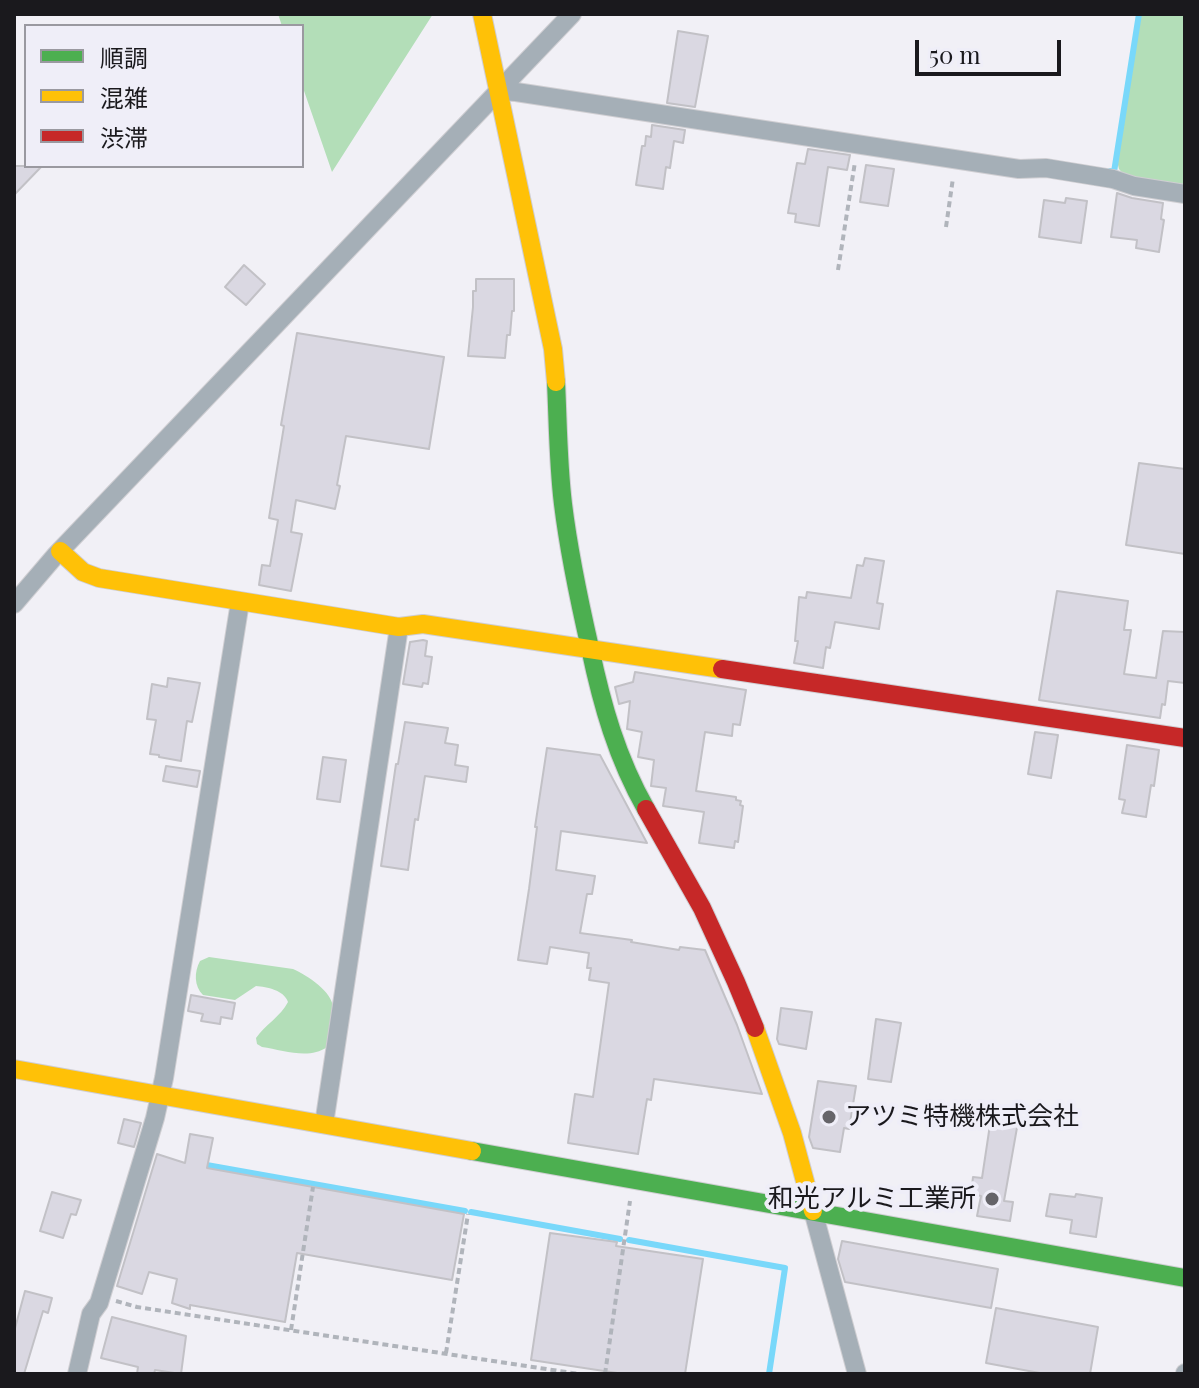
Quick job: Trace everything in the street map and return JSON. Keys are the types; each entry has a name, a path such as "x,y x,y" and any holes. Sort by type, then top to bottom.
{"street":[{"path":"482,14 553,349 565,520 607,720 626,770 700,904 748,1008 774,1079 857,1374"},
{"path":"14,604 60,551 572,14"},
{"path":"498,91 1019,169 1060,170 1185,194"},
{"path":"60,551 83,572 99,578 240,602 399,627 423,624 1185,738"},
{"path":"77,1374 91,1314 99,1303 160,1095 240,602"},
{"path":"324,1124 399,627"},
{"path":"14,1069 1185,1278"}],"path":[{"path":"838,270 857,144"},
{"path":"946,227 956,159"},
{"path":"605,1374 634,1179"},
{"path":"291,1330 313,1187"},
{"path":"446,1353 468,1214"},
{"path":"101,1296 137,1307 579,1374"}],"green space":[{"path":"278,14 433,14 332,172 304,91 304,24 281,24"},
{"path":"1140,14 1185,14 1185,186 1124,175 1119,169 1117,161"},
{"path":"209,957 293,969 312,980 332,1002 327,1047 304,1054 257,1044 256,1038 285,1007 288,1002 286,998 275,990 256,986 235,1000 203,995 196,974 200,961"}],"building":[{"path":"678,31 708,36 695,107 667,103"},
{"path":"652,125 685,130 683,143 674,141 663,189 636,185 642,146 645,146 646,136 651,137"},
{"path":"808,149 850,155 847,170 828,167 819,226 795,222 796,214 788,213 797,163 805,164"},
{"path":"866,165 894,169 888,206 860,202"},
{"path":"14,166 40,168 14,195"},
{"path":"1117,193 1163,203 1159,252 1136,248 1137,240 1111,237"},
{"path":"1066,198 1087,201 1081,243 1039,237 1044,200 1065,203"},
{"path":"244,265 265,284 246,305 225,287"},
{"path":"476,279 514,279 514,311 505,358 468,356"},
{"path":"297,333 444,357 429,449 346,436 335,509 296,500 291,532 302,534 291,591 259,585 262,565 270,566 278,520 269,518"},
{"path":"1139,463 1185,469 1185,554 1126,545"},
{"path":"865,558 884,561 877,603 883,604 879,629 835,622 823,668 794,663 799,597 806,598 807,592 851,598 857,565 863,566"},
{"path":"1057,591 1128,601 1124,630 1131,630 1124,674 1156,678 1163,631 1185,632 1185,683 1168,681 1160,718 1039,700"},
{"path":"427,641 425,656 432,657 428,684 423,683 422,687 403,684 410,642"},
{"path":"635,672 746,690 740,725 733,724 732,736 705,732 696,791 736,797 741,801 738,842 735,841 734,848 699,843 704,812 663,806 666,788 651,786 654,760 638,757 642,732 627,729 630,701 619,704 615,687 633,682"},
{"path":"168,678 200,683 192,722 187,721 181,761 150,754 156,720 147,719 152,684 167,687"},
{"path":"405,722 448,728 445,743 458,745 455,765 468,767 466,782 425,776 408,870 381,866"},
{"path":"1035,732 1058,735 1051,778 1028,774"},
{"path":"1127,745 1159,750 1146,817 1122,813 1125,800 1119,799"},
{"path":"547,748 600,755 647,843 561,831 556,870 595,876 592,894 587,894 580,933 679,950 680,947 705,950 762,1094 654,1079 651,1100 647,1099 638,1154 568,1143 575,1094 593,1097 609,983 589,980 589,953 550,947 547,964 518,960"},
{"path":"323,757 346,760 340,802 317,799"},
{"path":"166,766 200,771 197,787 163,781"},
{"path":"191,995 235,1003 232,1019 221,1017 220,1024 201,1021 203,1014 188,1011"},
{"path":"781,1008 812,1012 806,1049 779,1044"},
{"path":"876,1019 901,1023 891,1082 868,1079"},
{"path":"818,1081 856,1086 849,1129 844,1128 840,1152 813,1148 809,1137"},
{"path":"991,1118 1018,1122 1004,1201 1013,1202 1010,1221 977,1216 981,1196 971,1194 973,1177 982,1178"},
{"path":"124,1119 141,1123 134,1147 118,1143"},
{"path":"190,1134 213,1138 207,1168 464,1214 452,1280 297,1253 285,1322 190,1305 190,1309 172,1303 177,1279 149,1272 142,1294 117,1286 157,1154 185,1163"},
{"path":"52,1192 81,1200 76,1215 71,1214 63,1238 40,1231"},
{"path":"1050,1194 1102,1198 1096,1237 1070,1233 1072,1220 1046,1216"},
{"path":"550,1233 703,1259 685,1374 624,1374 531,1360"},
{"path":"842,1241 998,1269 991,1308 845,1282 838,1259"},
{"path":"25,1291 52,1298 48,1313 43,1311 24,1374 14,1374 14,1332"},
{"path":"996,1308 1098,1327 1090,1374 1045,1374 986,1363"},
{"path":"112,1317 186,1336 181,1374 155,1370 154,1374 137,1374 138,1367 101,1358"}],"waterway":[{"path":"1110,171 1114,172 1139,14"},
{"path":"201,1164 465,1211"},
{"path":"471,1212 620,1239"},
{"path":"629,1240 785,1268 769,1374"}],"traffic: fast":[{"path":"556,382 561,489 578,594 612,731 646,809"},
{"path":"472,1151 1185,1278"}],"traffic: slow":[{"path":"482,14 553,349 556,382"},
{"path":"60,551 83,572 99,578 399,627 423,624 722,669"},
{"path":"755,1028 792,1133 813,1211"},
{"path":"14,1069 472,1151"}],"traffic: jam":[{"path":"722,669 1185,738"},
{"path":"646,809 702,908 755,1028"}],"place":[{"name":"アツミ特機株式会社","path":"829,1117"},
{"name":"和光アルミ工業所","path":"992,1199"}]}
